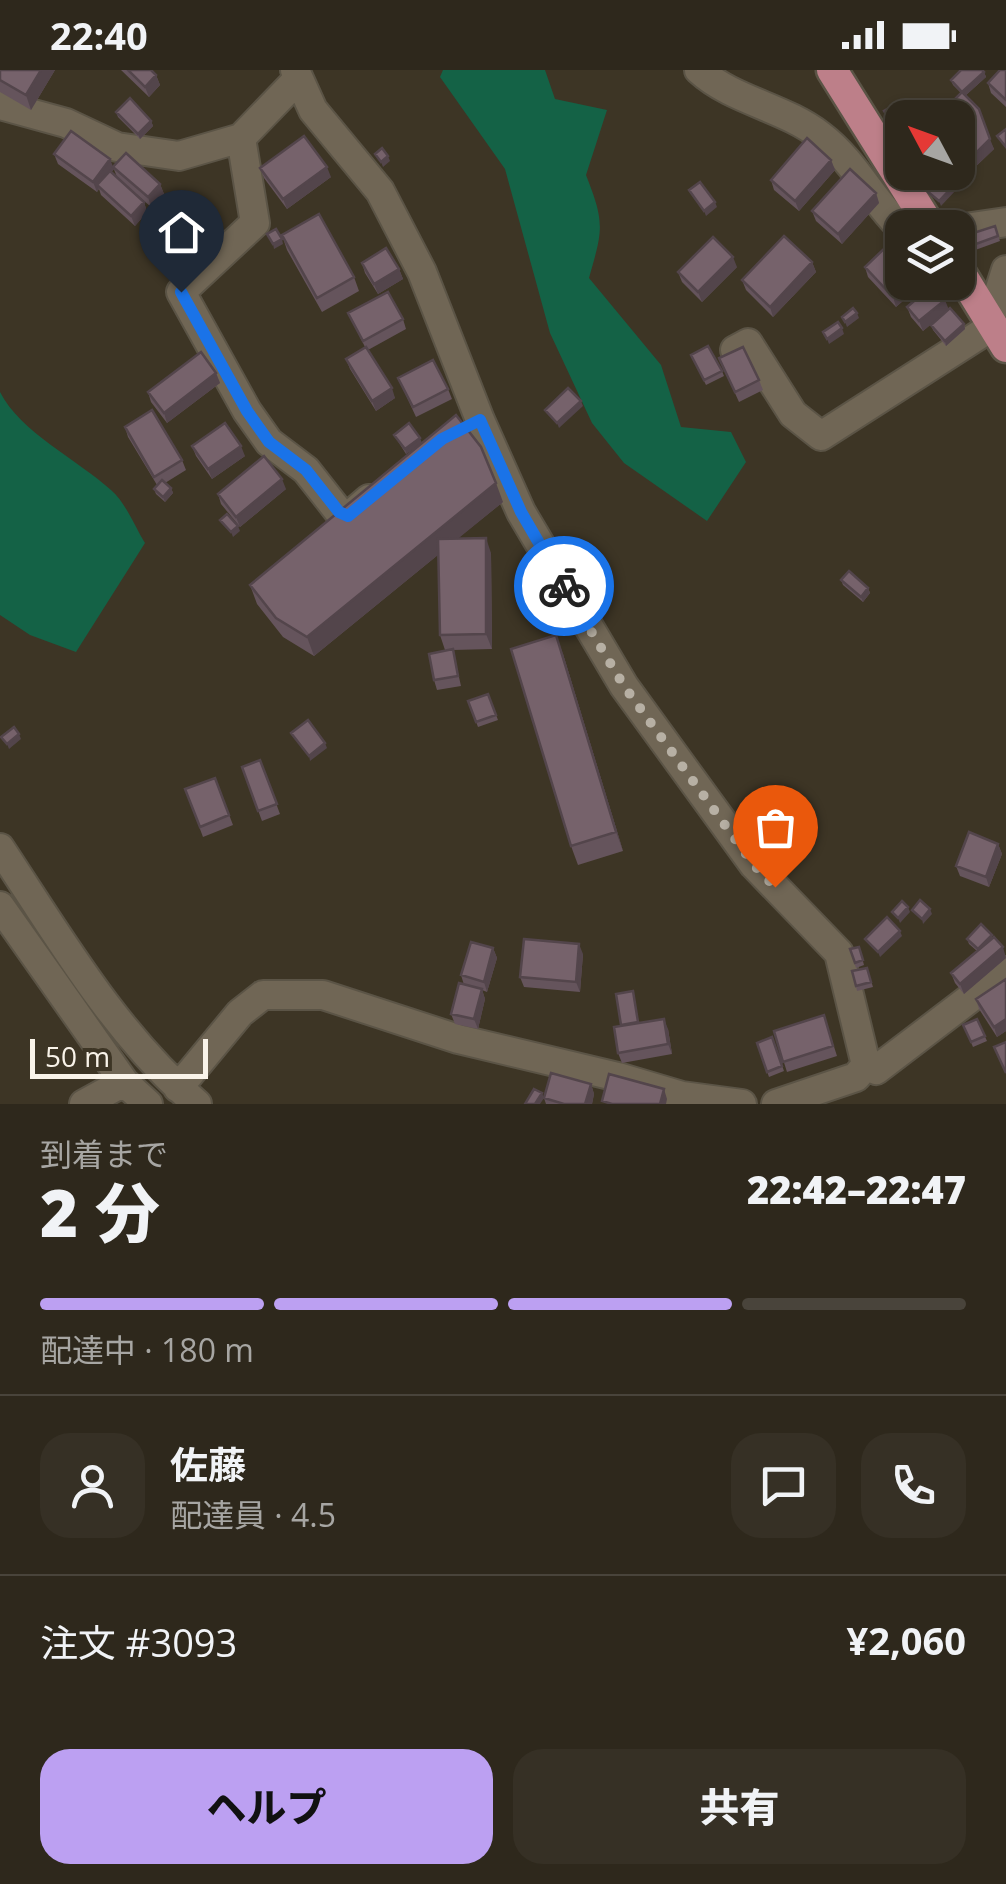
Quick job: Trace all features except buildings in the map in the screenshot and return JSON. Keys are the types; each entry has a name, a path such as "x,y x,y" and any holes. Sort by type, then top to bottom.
{"main road":[{"path":"832,70 920,210"},
{"path":"975,297 996,331"}],"street":[{"path":"699,70 714,84 798,120 823,138 887,210"},
{"path":"0,105 66,123 116,147 179,156 242,138 296,74 313,110 380,191 422,272 467,426 624,686 754,865 839,954 866,1065 876,1070 1006,971"},
{"path":"242,138 255,223 181,292 247,411 269,442 306,470 339,512 348,516 388,483"},
{"path":"975,227 1006,222"},
{"path":"735,350 748,343 793,414 821,436 996,331 1006,270"},
{"path":"0,848 115,1018 187,1096 240,1013 263,995 323,994 458,1038 618,1077 681,1100 742,1104"},
{"path":"0,906 124,1082 148,1104"},
{"path":"776,1104 856,1077 866,1065"},
{"path":"84,1104 124,1082"}],"green space":[{"path":"443,70 545,70 555,99 607,110 586,175 600,226 589,278 661,365 681,427 731,432 746,462 707,521 624,463 592,423 550,333 505,169 440,77"},
{"path":"0,392 35,433 116,495 145,543 76,652 30,635 0,615"}],"way so far":[{"path":"564,586 624,686 754,865 775,887"}],"route":[{"path":"181,292 247,411 269,442 306,470 339,512 348,516 442,439 480,420 521,512 564,586"}]}
